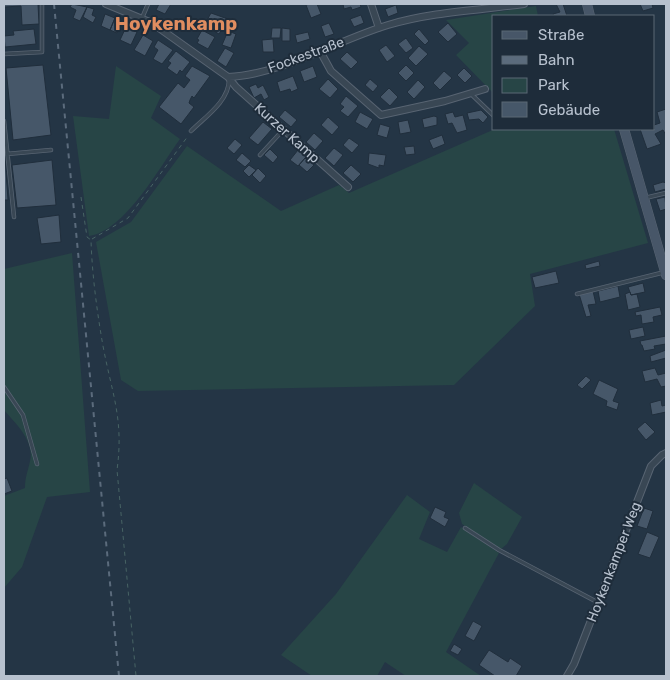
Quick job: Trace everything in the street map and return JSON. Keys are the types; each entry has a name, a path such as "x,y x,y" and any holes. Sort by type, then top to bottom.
{"main road":[{"path":"624,130 663,254 666,274"}],"street":[{"path":"106,4 114,5 171,34 228,77"},
{"path":"370,4 379,28"},
{"name":"Fockestraße","path":"228,77 261,72 379,28 406,21 524,4"},
{"path":"320,50 331,71 381,115 484,88"},
{"name":"Kurzer Kamp","path":"228,77 236,87 348,187"},
{"name":"Hoykenkamper Weg","path":"567,676 574,664 651,466 666,453"}],"lane":[{"path":"4,54 42,52 42,4"},
{"path":"142,18 148,4"},
{"path":"191,132 229,90 228,77"},
{"path":"470,93 492,114"},
{"path":"4,121 14,217"},
{"path":"260,154 284,130"},
{"path":"7,154 51,150"},
{"path":"644,198 666,193"},
{"path":"577,294 666,274"},
{"path":"4,387 23,414 37,464"},
{"path":"465,528 500,550 598,603"}],"path":[{"path":"91,240 128,218 191,132"},
{"path":"81,197 87,237 91,240 103,345 120,425 121,442 117,470 136,676"}],"green space":[{"path":"536,6 538,15 492,15 492,92 456,55 469,43 446,20"},
{"path":"116,66 161,96 151,118 180,139 140,197 128,211 102,232 89,236 73,116 109,119"},
{"path":"493,130 614,130 648,243 530,274 535,306 454,385 138,391 121,380 96,242 131,222 187,146 281,211 339,185 349,193"},
{"path":"72,253 90,492 47,497 22,567 4,588 4,496 25,488 31,454 30,446 23,433 4,410 4,269"},
{"path":"474,483 522,517 507,544 501,549 462,524 459,513"},
{"path":"407,495 430,512 419,539 447,552 461,527 499,553 446,652 481,676 406,676 385,662 377,676 312,676 281,655 336,594"}],"building":[{"path":"4,4 38,4 39,24 22,25 21,6 4,7"},
{"path":"72,4 87,7 80,21 73,18 76,10 70,7"},
{"path":"159,4 171,4 165,14 156,10"},
{"path":"317,4 321,14 311,18 306,5"},
{"path":"343,4 360,4 361,7 352,10 351,7 344,9"},
{"path":"556,4 563,4 567,15 553,14 560,12"},
{"path":"640,4 652,4 653,8 643,11"},
{"path":"396,5 398,13 388,17 385,9"},
{"path":"87,7 94,9 92,15 96,17 93,23 83,17"},
{"path":"211,13 228,19 219,34 212,30 215,25 207,20"},
{"path":"105,14 115,18 110,30 101,26"},
{"path":"361,15 364,23 354,27 350,19"},
{"path":"115,18 120,20 117,33 110,30"},
{"path":"329,23 334,34 325,37 321,26"},
{"path":"448,23 457,34 448,42 438,32"},
{"path":"126,27 137,32 131,45 120,40"},
{"path":"272,28 281,28 280,38 271,38"},
{"path":"282,28 290,29 290,41 282,41"},
{"path":"34,29 36,44 5,47 4,36 14,35 13,31"},
{"path":"419,29 429,41 425,45 414,34"},
{"path":"202,30 215,37 208,49 197,43"},
{"path":"228,31 236,34 231,48 222,45"},
{"path":"308,32 310,39 297,43 295,35"},
{"path":"143,35 153,41 145,56 134,50"},
{"path":"406,38 413,48 406,53 398,44"},
{"path":"273,39 274,52 263,52 262,40"},
{"path":"158,40 173,50 162,64 153,59 158,50 154,47"},
{"path":"386,45 395,56 387,62 379,50"},
{"path":"419,46 428,54 416,66 408,58"},
{"path":"225,48 234,53 226,67 217,61"},
{"path":"176,51 190,62 177,75 167,68 171,63 168,61"},
{"path":"347,52 358,62 351,69 340,59"},
{"path":"43,65 51,135 13,140 6,68"},
{"path":"406,65 414,73 406,81 398,73"},
{"path":"192,66 210,76 194,98 192,96 189,103 194,107 181,124 159,107 178,83 184,88 190,80 185,76"},
{"path":"313,66 317,77 304,82 300,71"},
{"path":"464,68 472,76 465,83 457,75"},
{"path":"444,71 452,78 440,90 433,83"},
{"path":"293,76 298,89 291,92 290,89 280,92 277,82"},
{"path":"328,79 338,89 330,98 319,89"},
{"path":"370,79 378,86 373,92 365,85"},
{"path":"418,80 425,87 414,99 407,92"},
{"path":"256,84 258,88 263,85 269,97 264,100 261,94 254,98 249,87"},
{"path":"389,88 398,97 390,106 380,97"},
{"path":"346,96 358,106 348,117 340,111 344,107 340,104"},
{"path":"666,109 666,135 663,130 655,134 661,144 647,149 640,130 655,130 655,125 660,123 657,112"},
{"path":"285,110 297,120 291,127 279,117"},
{"path":"481,110 488,117 483,123 479,119 469,120 467,113"},
{"path":"360,112 373,119 367,129 355,122"},
{"path":"453,112 455,117 463,115 467,130 457,133 452,123 448,124 445,114"},
{"path":"328,117 339,127 332,135 321,125"},
{"path":"437,117 437,125 424,128 422,119"},
{"path":"408,120 411,132 400,134 398,122"},
{"path":"263,122 272,129 258,145 249,138"},
{"path":"380,124 390,127 387,138 377,135"},
{"path":"314,133 323,141 315,150 306,142"},
{"path":"442,135 445,144 433,149 429,140"},
{"path":"349,138 359,145 352,153 343,145"},
{"path":"235,139 242,145 234,154 227,148"},
{"path":"4,143 8,200 4,200"},
{"path":"414,146 415,154 406,155 404,147"},
{"path":"334,148 343,155 334,166 325,158"},
{"path":"270,149 278,157 273,163 264,155"},
{"path":"298,150 306,157 298,166 290,160"},
{"path":"242,153 251,161 245,167 236,160"},
{"path":"369,153 386,155 384,166 379,165 379,168 368,164"},
{"path":"305,158 314,165 307,172 299,165"},
{"path":"52,160 56,205 17,208 12,165"},
{"path":"249,165 256,170 249,177 243,171"},
{"path":"351,165 361,174 353,182 343,173"},
{"path":"258,168 266,176 260,183 252,175"},
{"path":"666,183 666,189 655,192 653,185"},
{"path":"665,197 666,209 660,211 656,199"},
{"path":"59,215 61,242 41,244 37,218"},
{"path":"599,261 600,266 586,269 585,265"},
{"path":"556,271 559,283 535,288 532,277"},
{"path":"643,283 645,292 631,295 628,287"},
{"path":"618,286 620,297 600,302 598,291"},
{"path":"593,291 596,304 588,305 591,316 586,317 579,294"},
{"path":"630,292 631,295 637,294 640,307 628,310 625,294"},
{"path":"660,307 662,315 653,317 654,322 642,324 641,315 636,316 635,312"},
{"path":"643,327 645,336 631,339 629,330"},
{"path":"666,336 666,344 654,346 655,349 644,351 640,341"},
{"path":"666,350 666,358 651,362 650,356"},
{"path":"655,368 658,375 666,373 666,386 661,387 657,379 645,382 642,371"},
{"path":"586,376 591,380 582,389 577,385"},
{"path":"599,380 618,389 613,401 619,403 617,410 606,406 607,401 593,394"},
{"path":"661,400 662,406 666,405 666,412 652,415 650,403"},
{"path":"645,422 655,432 646,440 637,429"},
{"path":"7,478 12,491 4,494 4,479"},
{"path":"435,507 446,512 444,517 449,519 445,527 430,518"},
{"path":"644,508 653,511 647,529 637,526"},
{"path":"647,532 659,537 650,558 638,554"},
{"path":"473,621 482,626 474,641 465,636"},
{"path":"454,644 462,649 458,655 450,651"},
{"path":"489,650 508,662 510,658 522,666 516,676 495,676 479,665"}],"railway":[{"path":"54,4 119,676"}],"district":[{"name":"Hoykenkamp","path":"176,23"}]}
